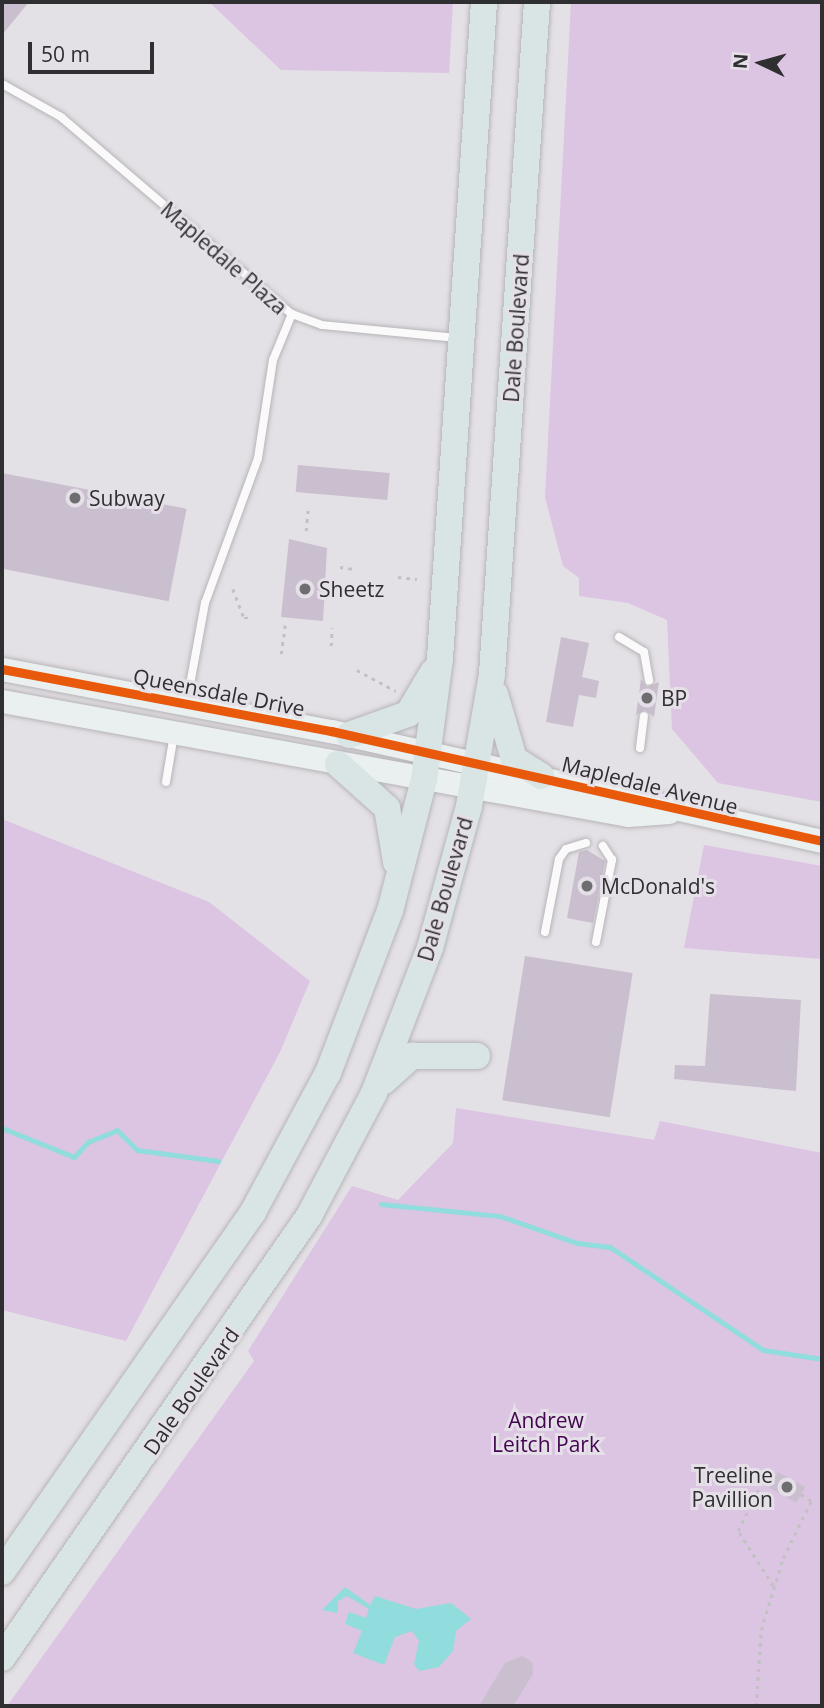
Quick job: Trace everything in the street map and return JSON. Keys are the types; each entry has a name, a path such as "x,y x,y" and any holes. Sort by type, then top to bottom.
{"main road":[{"path":"2,1572 253,1212 338,1049 397,887 425,780 440,658 464,338 484,2"},
{"name":"Dale Boulevard","path":"2,1658 310,1216 374,1093 430,948 475,776 492,674 537,2"},
{"path":"349,735 408,714 440,658"},
{"path":"492,674 511,754 541,776"},
{"path":"338,764 388,810 397,887"},
{"path":"374,1093 412,1056 477,1056"}],"street":[{"name":"Queensdale Drive","path":"2,669 429,752"},
{"path":"2,701 425,780"},
{"name":"Mapledale Avenue","path":"429,752 475,776 639,817 669,812"},
{"name":"Mapledale Avenue","path":"425,780 475,776 541,776 645,798 669,812 822,841"}],"lane":[{"name":"Mapledale Plaza","path":"2,84 61,117 292,314 273,360 258,458 205,603 187,704"},
{"path":"292,314 322,325 464,338"},
{"path":"619,637 644,652 649,681"},
{"path":"640,748 645,716"},
{"path":"166,782 174,734"},
{"path":"545,932 559,859 566,849 586,842"},
{"path":"596,942 612,860 603,846"}],"path":[{"path":"306,531 308,508"},
{"path":"340,568 355,569"},
{"path":"398,577 417,579"},
{"path":"233,589 244,618 250,618"},
{"path":"281,654 285,624"},
{"path":"331,646 332,628"},
{"path":"357,670 404,697"},
{"path":"774,1480 765,1476 738,1531 774,1586"},
{"path":"756,1706 760,1640 774,1586 811,1501 801,1495"}],"green space":[{"path":"209,2 453,2 449,73 281,70"},
{"path":"571,2 822,2 822,802 718,783 672,729 667,620 628,603 579,596 579,578 563,566 545,497"},
{"path":"2,819 209,902 310,981 280,1052 126,1341 2,1310"},
{"path":"704,845 822,866 822,959 684,948"},
{"name":"Andrew Leitch Park","path":"456,1108 654,1140 660,1121 822,1153 822,1706 7,1706 254,1361 248,1351 352,1186 398,1200 453,1143"}],"water":[{"path":"345,1587 370,1605 375,1596 416,1609 451,1603 471,1619 456,1631 453,1651 439,1667 419,1671 414,1664 419,1641 412,1631 395,1637 384,1665 353,1653 362,1631 345,1624 349,1612 366,1618 369,1609 347,1596 338,1601 338,1613 322,1610"}],"building":[{"path":"2,2 29,2 2,35"},
{"path":"298,465 390,473 387,500 296,492"},
{"path":"2,473 187,509 169,601 2,569"},
{"name":"Sheetz","path":"289,539 327,548 323,621 281,617"},
{"path":"561,637 589,643 582,677 599,681 596,698 579,695 573,727 546,722"},
{"name":"BP","path":"641,679 647,687 659,682 654,717 645,710 636,715"},
{"name":"McDonald's","path":"587,850 605,861 593,923 567,918 579,852"},
{"path":"525,956 633,973 610,1117 502,1100"},
{"path":"710,994 801,1000 796,1091 674,1079 675,1065 705,1066"},
{"name":"Treeline Pavillion","path":"778,1472 805,1487 796,1503 769,1488"},
{"path":"522,1656 532,1662 533,1674 513,1706 479,1706 505,1663"}],"waterway":[{"path":"2,1128 74,1157 88,1142 117,1130 137,1150 218,1161"},
{"path":"381,1204 500,1216 577,1243 610,1247 763,1350 822,1359"}],"cycle path":[{"path":"2,669 331,731 822,841"}],"place":[{"name":"Subway","path":"75,498"},
{"name":"Sheetz","path":"305,589"},
{"name":"BP","path":"647,698"},
{"name":"McDonald's","path":"587,886"},
{"name":"Treeline Pavillion","path":"787,1487"}]}
